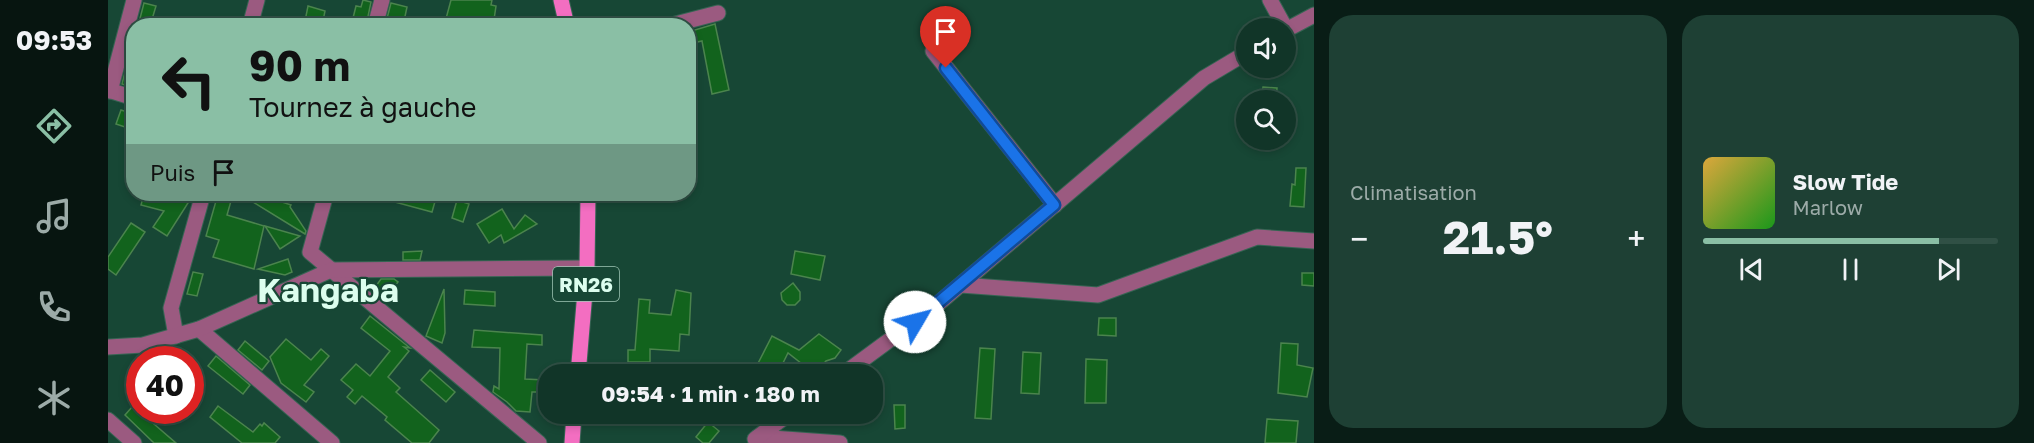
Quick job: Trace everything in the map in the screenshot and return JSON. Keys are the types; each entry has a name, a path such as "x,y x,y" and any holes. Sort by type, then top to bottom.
{"main road":[{"path":"561,0 565,18"},
{"name":"RN26","path":"579,364 587,268 588,201"},
{"path":"572,443 573,424"}],"street":[{"path":"129,18 134,0"},
{"path":"252,18 257,0"},
{"path":"377,18 382,0"},
{"path":"1270,0 1280,18"},
{"path":"696,19 718,13"},
{"path":"1296,25 1314,15"},
{"path":"126,29 109,90 126,95"},
{"path":"933,51 1054,205"},
{"path":"857,364 961,285 1204,78 1236,59"},
{"path":"176,336 171,308 201,201"},
{"path":"324,201 310,252 539,443"},
{"path":"961,285 1098,295 1257,237 1314,242"},
{"path":"108,347 143,345 199,329 331,270 587,268"},
{"path":"199,329 332,443"},
{"path":"108,420 134,443"},
{"path":"754,440 776,424"},
{"path":"754,440 840,443"}],"building":[{"path":"363,0 371,2 368,18 353,18 356,6 361,7"},
{"path":"451,0 492,0 491,5 496,6 494,18 446,18"},
{"path":"144,3 156,6 152,18 140,18"},
{"path":"391,3 407,7 405,18 387,18"},
{"path":"308,6 325,11 324,18 306,18"},
{"path":"715,24 729,90 712,94 702,41 696,42 696,30"},
{"path":"126,68 126,85 122,84"},
{"path":"1263,87 1277,88 1277,90 1263,90"},
{"path":"121,110 126,112 126,127 116,124"},
{"path":"1296,168 1306,168 1304,207 1290,206"},
{"path":"142,201 185,201 188,203 167,236 153,227 164,211 141,205"},
{"path":"216,201 231,201 227,215 264,226 254,269 213,257 219,240 206,236"},
{"path":"251,201 279,201 291,205 290,207 306,231 305,234"},
{"path":"391,201 435,201 432,212"},
{"path":"457,201 469,204 463,222 452,218"},
{"path":"502,209 514,229 525,215 537,224 504,243 501,235 489,243 477,224"},
{"path":"131,223 145,232 116,275 108,269 108,257"},
{"path":"265,226 300,236 280,249"},
{"path":"422,251 420,260 403,260 403,252"},
{"path":"795,251 825,256 820,280 791,274"},
{"path":"288,259 292,272 285,275 258,269"},
{"path":"193,272 203,274 197,296 187,294"},
{"path":"1302,273 1314,273 1314,286 1302,285"},
{"path":"381,279 394,279 398,282 385,299 373,290"},
{"path":"793,283 800,292 800,300 795,305 787,305 782,300 781,293"},
{"path":"444,289 445,333 442,343 426,336"},
{"path":"465,290 495,292 495,306 464,304"},
{"path":"676,290 691,293 689,335 680,334 679,351 650,349 650,362 628,362 628,350 635,350 639,299 650,300 649,313 671,315"},
{"path":"370,316 410,348 404,347 409,351 388,377 400,388 396,392 439,430 429,443 412,443 385,420 387,417 362,396 355,404 347,397 353,390 341,380 356,364 370,376 390,351 361,328"},
{"path":"1099,318 1116,318 1116,336 1098,335"},
{"path":"474,330 542,335 542,345 527,344 525,379 538,380 538,392 532,392 530,412 516,411 493,392 494,386 499,389 500,348 472,347"},
{"path":"819,334 841,350 835,358 823,364 802,364 788,353 782,364 758,364 772,336 799,350"},
{"path":"286,339 311,360 321,349 329,356 304,385 314,392 306,402 281,383 270,357"},
{"path":"245,341 269,361 262,370 238,350"},
{"path":"1281,343 1298,344 1297,365 1313,368 1307,397 1278,393"},
{"path":"980,348 995,349 991,419 975,418"},
{"path":"1023,352 1041,353 1039,394 1021,393"},
{"path":"216,356 250,385 243,394 208,366"},
{"path":"1086,359 1107,360 1106,403 1085,403"},
{"path":"430,370 455,392 446,402 421,380"},
{"path":"894,405 905,405 905,428 895,429"},
{"path":"218,406 253,432 264,423 280,437 275,443 242,443 210,417"},
{"path":"1267,419 1298,421 1296,443 1265,443"},
{"path":"134,424 154,424 176,443 154,443"},
{"path":"706,424 710,424 719,431 709,443 703,443 696,437"}],"district":[{"name":"Kangaba","path":"328,289"}],"route":[{"path":"915,322 1054,205 946,68"}]}
